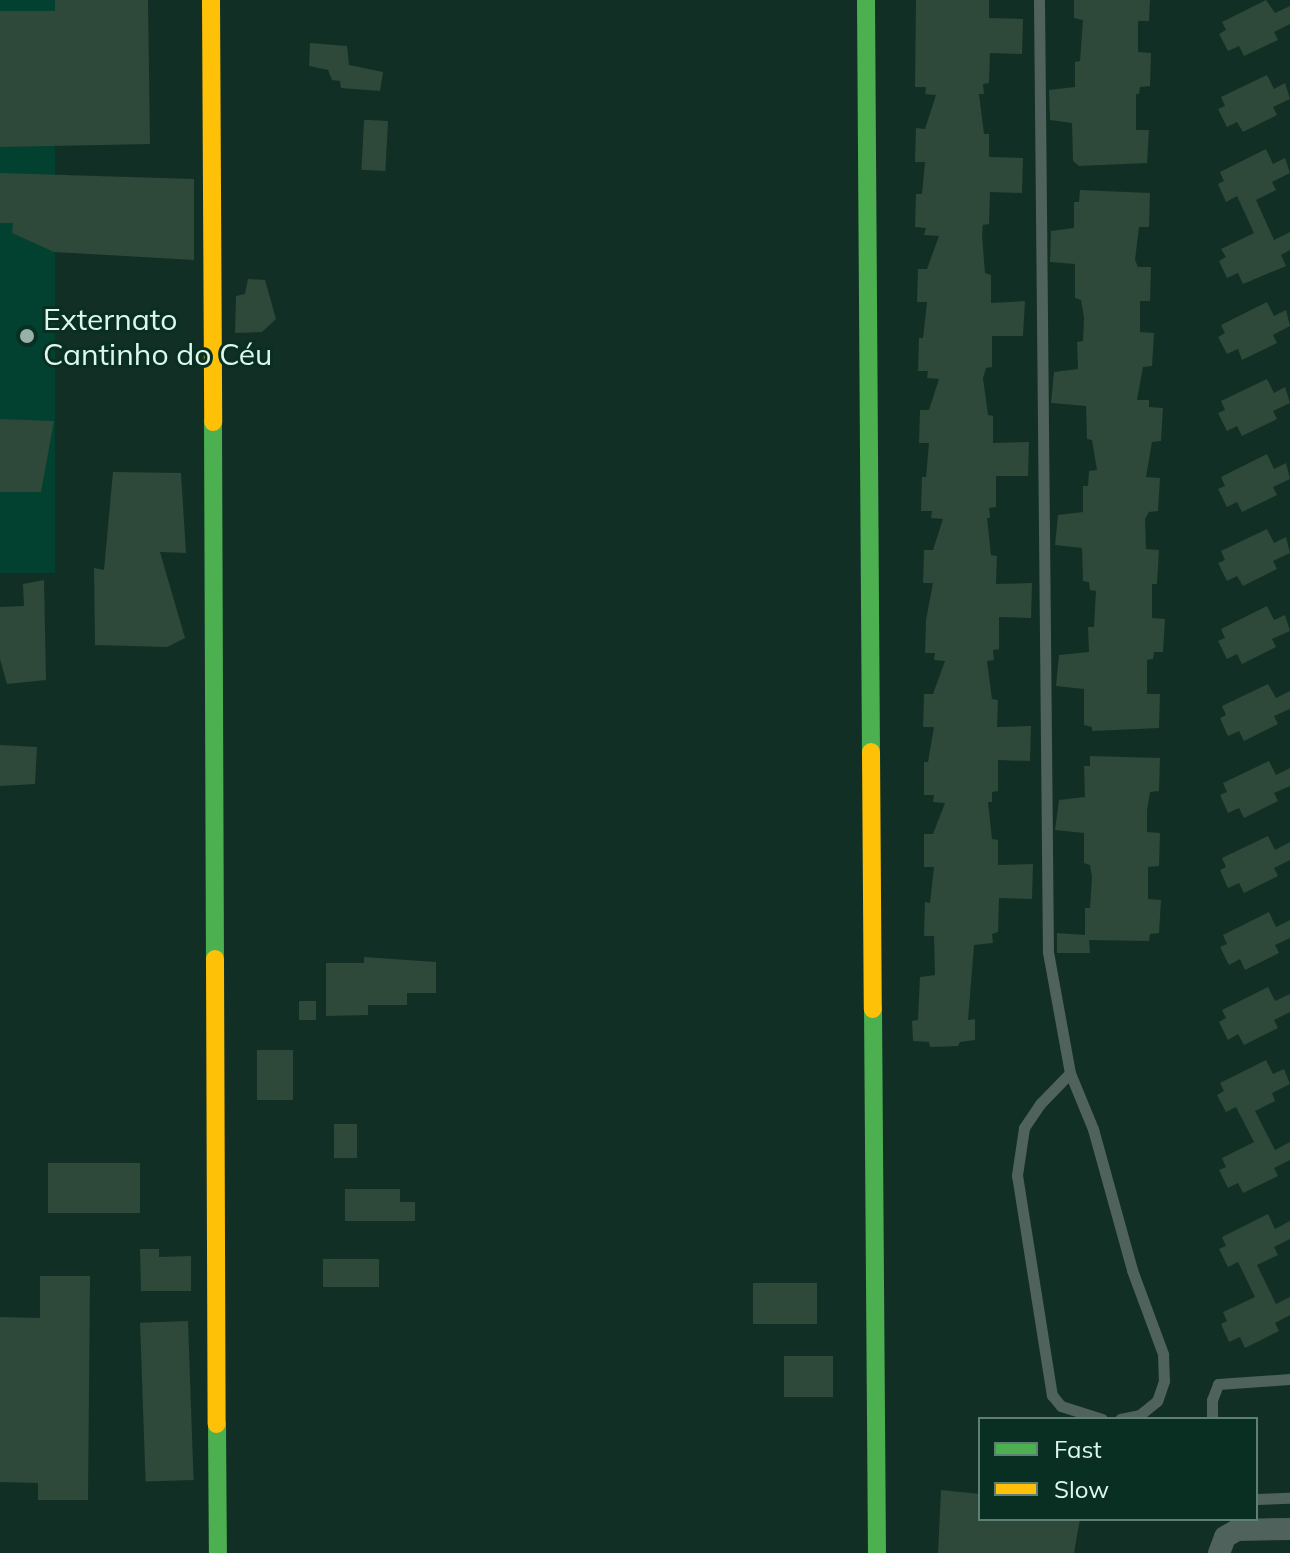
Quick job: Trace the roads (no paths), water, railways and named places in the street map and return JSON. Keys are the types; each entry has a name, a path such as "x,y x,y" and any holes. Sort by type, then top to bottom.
{"street":[{"path":"211,0 218,1553"},
{"path":"866,0 877,1553"},
{"path":"1219,1553 1225,1537 1237,1530 1290,1529"}],"lane":[{"path":"1039,0 1048,952 1070,1073 1093,1129 1132,1270 1163,1354 1164,1381 1157,1401 1140,1415 1130,1417"},
{"path":"1070,1073 1040,1104 1024,1128 1017,1175 1052,1395 1061,1406 1096,1417"},
{"path":"1212,1417 1212,1400 1218,1384 1290,1379"},
{"path":"1258,1499 1290,1498"}],"place":[{"name":"Externato Cantinho do Céu","path":"27,336"}]}
